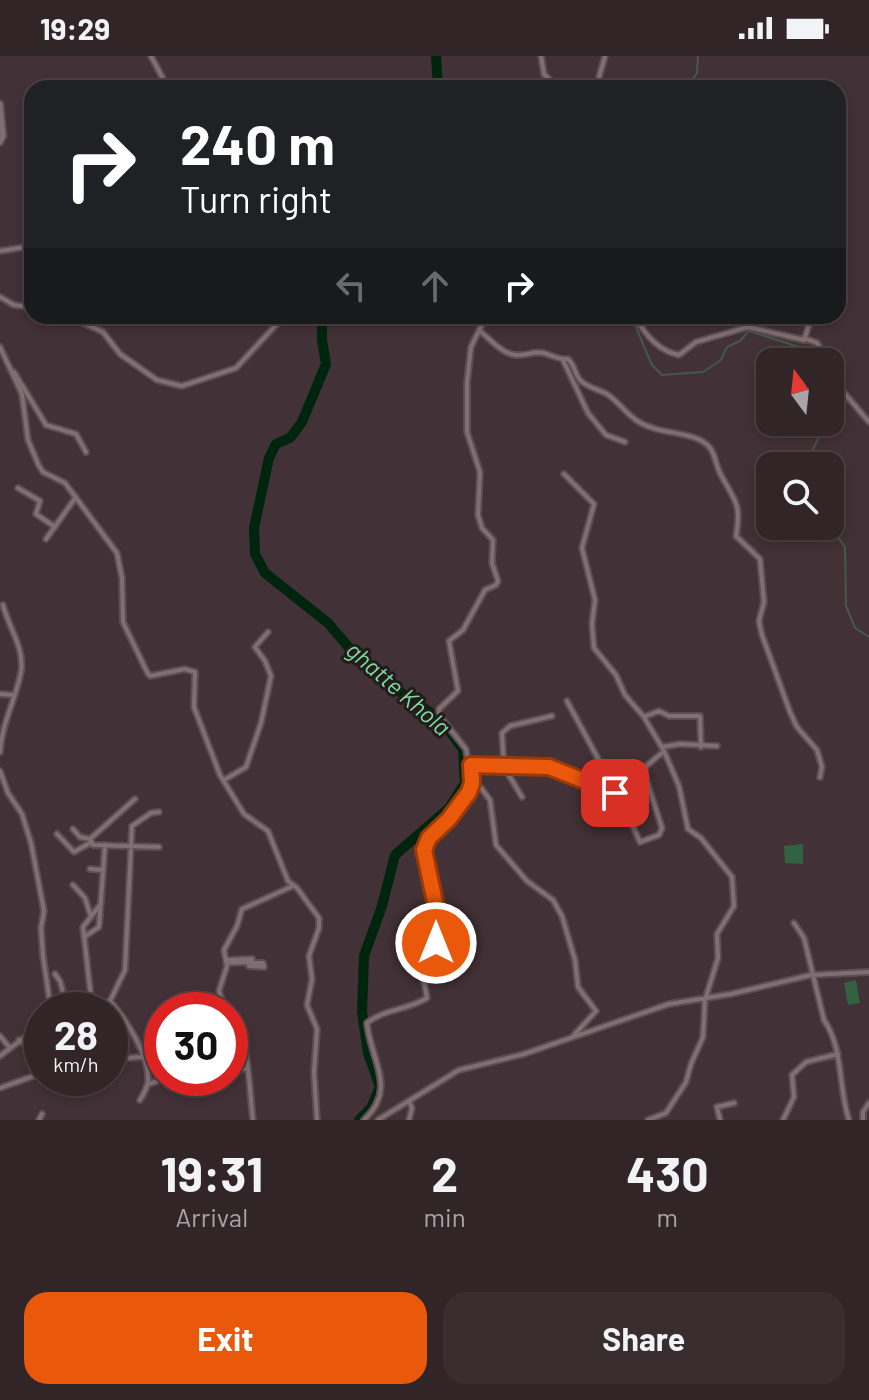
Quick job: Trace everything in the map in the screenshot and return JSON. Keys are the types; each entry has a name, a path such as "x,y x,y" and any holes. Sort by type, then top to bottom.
{"street":[{"path":"151,56 164,80"},
{"path":"541,56 544,74 550,80"},
{"path":"598,80 605,56"},
{"path":"0,104 3,136 0,142"},
{"path":"0,251 24,247"},
{"path":"0,297 14,305 24,306"},
{"path":"86,324 103,332 120,354 157,380 182,386 236,368 277,324"},
{"path":"364,1120 375,1110 382,1094 367,1023 375,1016 427,998 423,976 436,943 437,919 424,850 429,838 464,801 472,783 466,749 439,715 439,709 458,691 449,641 463,630 485,590 498,581 492,563 493,540 482,528 478,515 480,472 467,432 471,347 482,324"},
{"path":"641,324 657,346 665,352 679,355 696,342 748,327 801,341 809,324"},
{"path":"479,330 492,338 503,352 517,355 542,353 568,359 581,381 608,395 639,422 660,431 701,440 716,453 720,473 739,508 736,536 760,559 764,602 759,621 762,635 797,727 817,750 822,767 820,777"},
{"path":"804,338 817,343 820,348"},
{"path":"0,347 22,394 28,440 39,466 43,472 59,479 76,497 117,553 122,578 123,622 148,674 161,675 185,669 195,672 192,699 196,717 224,780 244,814 268,831 282,870 319,918 320,924 309,956 312,979 307,1005 317,1029 314,1072 317,1120"},
{"path":"563,360 588,413 606,435 625,442"},
{"path":"10,367 46,425 76,434 86,452"},
{"path":"844,393 869,422"},
{"path":"564,474 594,504 582,548 595,600 592,624 594,648 616,675 625,695 644,717 663,749 679,786 688,829 701,838 732,877 734,906 717,934 718,958 705,1000 703,1037 682,1091 666,1113 648,1120"},
{"path":"18,488 40,501 36,514 55,527"},
{"path":"46,539 76,497"},
{"path":"0,752 21,673 14,632 3,605"},
{"path":"224,780 246,767 261,723 271,676 255,647 268,632"},
{"path":"0,694 13,695"},
{"path":"567,701 623,805 638,842 659,835 662,828 643,769 663,749 680,744 717,746"},
{"path":"644,717 659,711 669,716 700,716 701,747"},
{"path":"522,797 504,767 502,733 510,726 552,716"},
{"path":"471,765 549,767 615,793"},
{"path":"0,771 8,793 22,814 31,843 44,911 41,928 48,992"},
{"path":"472,783 490,800 496,845 527,881 553,900 562,916 575,960 578,987 596,1011 572,1038"},
{"path":"57,834 74,852 135,799"},
{"path":"114,992 125,970 132,826 151,813 159,812"},
{"path":"73,829 80,837 105,845 159,847"},
{"path":"84,937 99,927 105,845"},
{"path":"90,869 103,870"},
{"path":"73,885 85,898 91,917"},
{"path":"219,992 226,961 224,950 245,906 293,886"},
{"path":"90,992 83,927 100,905"},
{"path":"794,923 804,938 824,1020 830,1028 838,1054 840,1082 849,1120"},
{"path":"252,959 252,963 263,963 264,967 249,966 249,962 226,961 252,959"},
{"path":"378,1120 459,1070 496,1062 669,1004 705,1000 811,975 869,972"},
{"path":"55,974 63,992"},
{"path":"128,1022 144,1066"},
{"path":"0,1036 10,1048"},
{"path":"0,1056 24,1037"},
{"path":"19,1040 24,1043"},
{"path":"783,1120 794,1097 792,1075 806,1062 838,1054"},
{"path":"128,1058 142,1057"},
{"path":"0,1088 24,1079"},
{"path":"248,1084 253,1120"},
{"path":"140,1100 144,1092"},
{"path":"409,1101 412,1105 409,1120"},
{"path":"720,1120 717,1107 734,1103"},
{"path":"863,1120 863,1112 869,1103"}],"green space":[{"path":"803,844 803,864 785,863 784,846"},
{"path":"856,980 860,1003 848,1005 844,983"}],"waterway":[{"name":"ghatte Khola","path":"436,56 438,80"},
{"path":"692,80 697,73 698,56"},
{"name":"ghatte Khola","path":"322,324 326,364 302,422 290,438 276,444 269,458 254,528 255,554 265,573 328,623 357,657 440,719 463,749 465,783 449,808 395,855 382,906 364,956 362,1012 368,1053 380,1087 371,1108 359,1120"},
{"path":"634,324 652,365 662,375 703,372 721,360 727,347 740,341 749,331 803,348"},
{"path":"812,452 819,436"},
{"path":"840,540 845,547 846,606 855,628 869,637"}],"route":[{"path":"436,943 436,907 425,844 464,801 472,783 471,765 549,767 615,793"}]}
